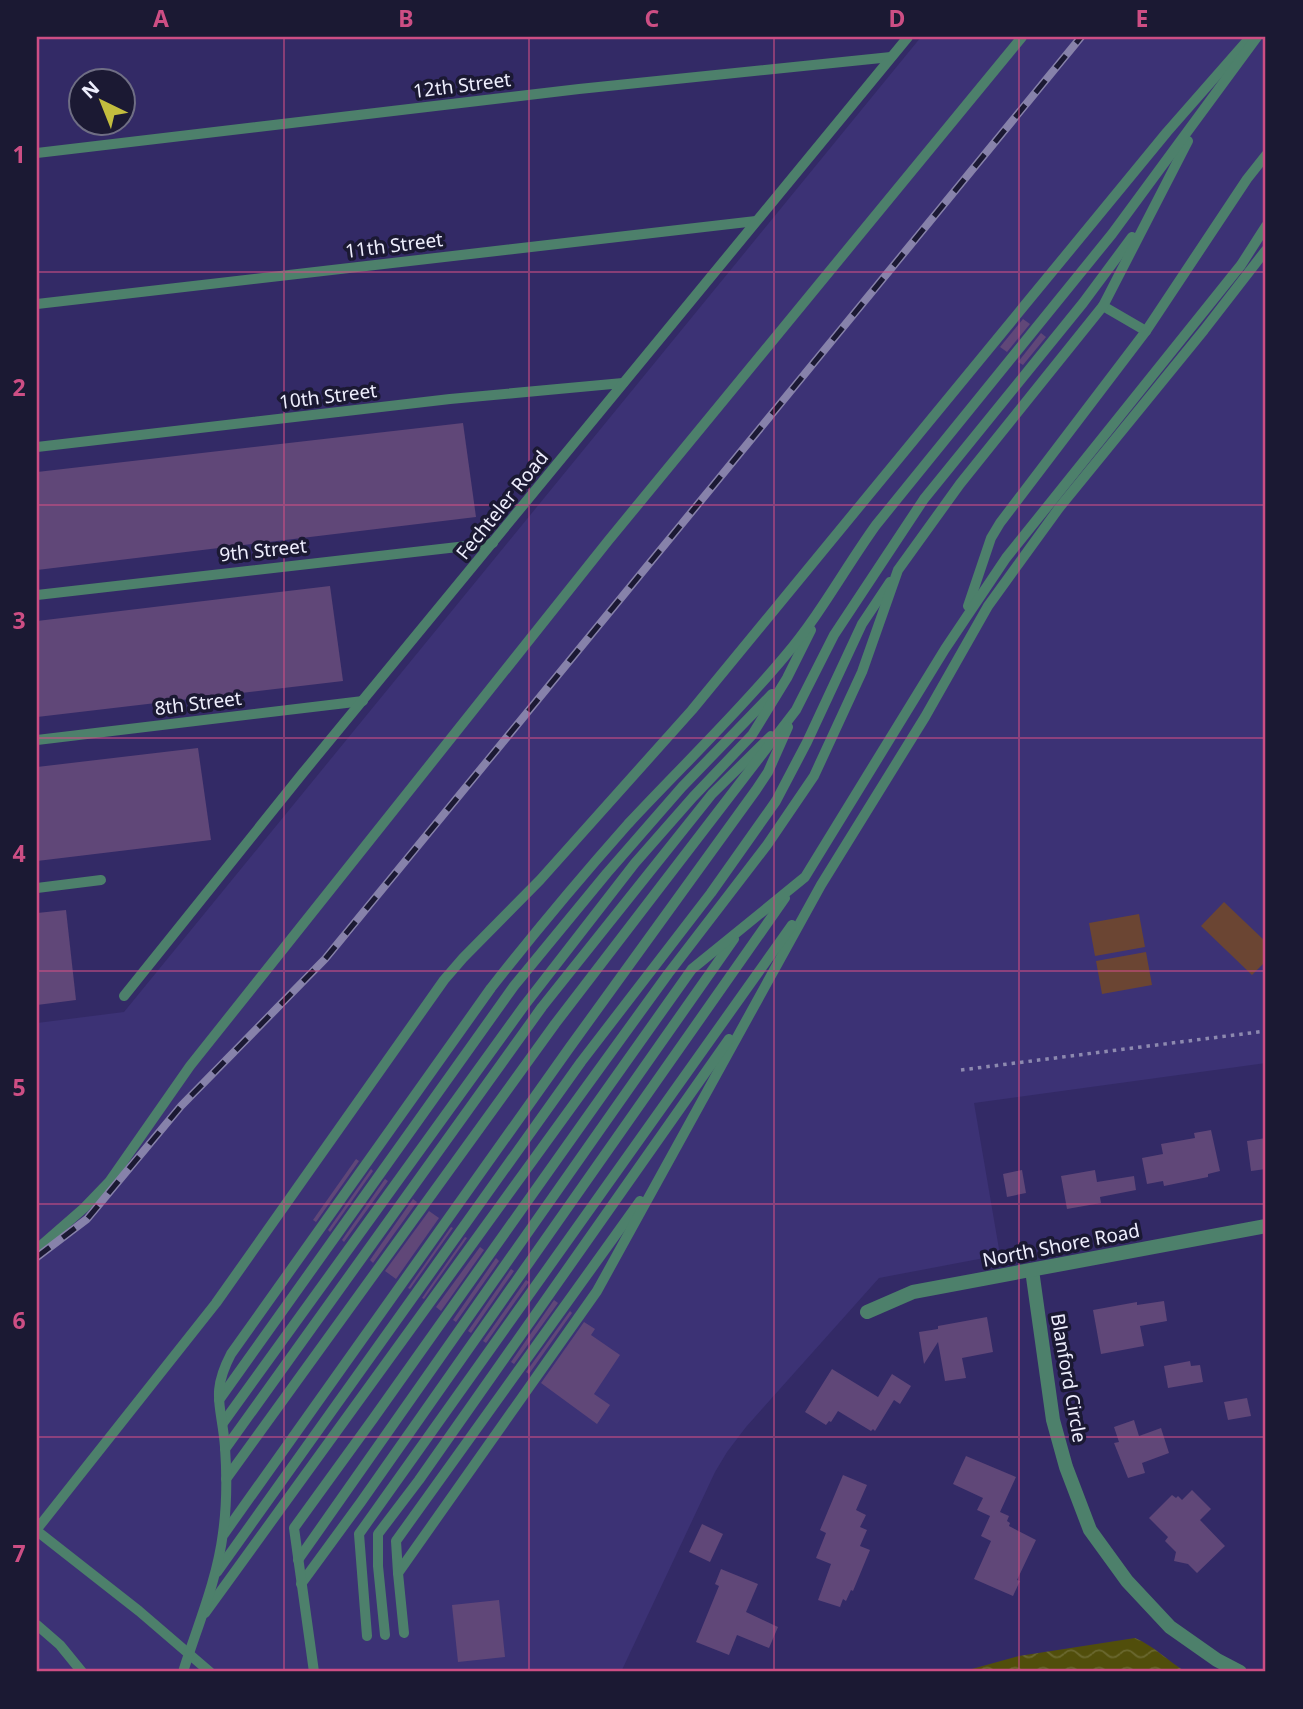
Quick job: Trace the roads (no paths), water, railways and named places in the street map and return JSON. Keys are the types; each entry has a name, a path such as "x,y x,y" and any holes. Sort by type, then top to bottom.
{"street":[{"name":"North Shore Road","path":"867,1312 913,1292 1266,1226"},
{"name":"Blanford Circle","path":"1032,1270 1053,1420 1066,1467 1090,1530 1126,1581 1170,1627 1217,1660 1240,1672"}],"lane":[{"name":"Fechteler Road","path":"124,996 908,37"},
{"path":"37,1249 109,1182 190,1066 599,552 1022,37"},
{"path":"210,1672 139,1611 37,1530 216,1303 428,1003 463,958 540,880 692,710 1158,143 1251,37"},
{"path":"223,1423 524,1006 635,863 752,735 787,678 819,614 849,563 876,525 1112,234 1257,37"},
{"name":"12th Street","path":"37,153 579,89 891,57"},
{"path":"213,1577 581,1062 710,893 776,801 862,624 960,484 1103,306 1204,111"},
{"path":"964,620 991,538 1000,523 1146,331 1247,179 1266,155"},
{"path":"223,1535 756,790 768,772 834,635 924,499 1083,303 1147,217"},
{"name":"11th Street","path":"37,304 756,220"},
{"path":"314,1672 293,1528 692,969 805,877 964,620 1031,524 1234,274 1266,226"},
{"path":"398,1573 597,1291 821,885 1008,577 1059,508 1266,250"},
{"path":"1103,306 1146,331"},
{"name":"10th Street","path":"37,447 450,399 623,383"},
{"name":"9th Street","path":"37,594 493,543"},
{"path":"201,1619 668,974 767,845 814,776 862,672 898,570"},
{"path":"183,1672 201,1619 223,1535 225,1449 218,1402 220,1375 232,1354 491,988 521,950 626,827 784,657 819,614"},
{"path":"218,1402 514,986 607,873 682,788 787,678"},
{"name":"8th Street","path":"37,740 363,701"},
{"path":"225,1449 542,1007 712,794 796,710"},
{"path":"226,1480 555,1024 796,710"},
{"path":"37,888 101,880"},
{"path":"367,1636 359,1535 821,885"},
{"path":"301,1584 792,888"},
{"path":"298,1560 743,927"},
{"path":"385,1635 378,1566 378,1534 419,1480 758,999"},
{"path":"404,1633 397,1541 667,1164"},
{"path":"37,1625 60,1645 82,1672"}],"water":[{"path":"1135,1638 1186,1672 961,1672 1019,1656"}],"railway":[{"path":"37,1257 87,1219 181,1106 325,959 1081,37"}]}
